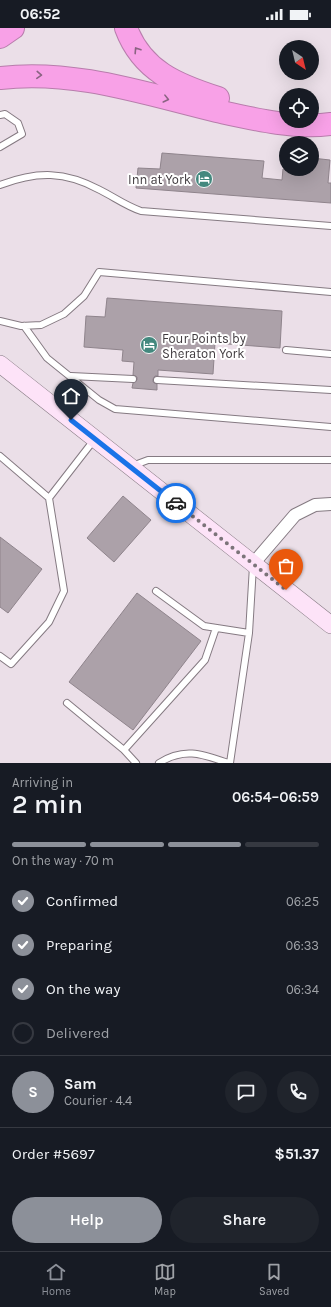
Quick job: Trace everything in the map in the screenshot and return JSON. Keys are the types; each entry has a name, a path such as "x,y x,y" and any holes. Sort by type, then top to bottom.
{"highway":[{"path":"0,37 13,28"},
{"path":"126,28 131,41 141,57 154,69 169,78 192,89 230,102 279,110"},
{"path":"0,78 33,75 79,79 248,118 288,124 331,124"},
{"path":"319,112 331,111"}],"street":[{"path":"0,364 331,625"},
{"path":"253,564 277,538 295,515 315,505 331,504"}],"lane":[{"path":"0,115 5,114 18,123 22,134 0,147"},
{"path":"0,185 20,178 42,175 59,175 80,180 101,190 129,207 141,211 331,226"},
{"path":"0,321 24,326 41,325 64,314 84,296 99,272 331,292"},
{"path":"24,326 47,358 99,400 115,409 331,427"},
{"path":"286,350 331,354"},
{"path":"71,376 133,379"},
{"path":"157,380 331,390"},
{"path":"49,498 95,439"},
{"path":"0,456 49,498 64,591 49,622 10,664 0,656"},
{"path":"130,467 148,460 331,460"},
{"path":"159,763 167,758 185,753 202,754 229,763 249,633 253,564"},
{"path":"156,590 204,626 249,633"},
{"path":"124,750 205,660 216,628"},
{"path":"67,703 124,750 136,763"}],"building":[{"name":"Inn at York","path":"162,153 264,161 262,178 282,180 282,176 319,176 319,159 330,160 328,183 331,183 331,203 136,188 138,168 160,169"},
{"name":"Four Points by Sheraton York","path":"107,298 282,311 280,348 215,343 213,374 158,370 158,376 155,376 153,379 153,382 157,384 157,390 132,388 133,383 137,380 137,377 133,375 134,362 122,361 123,350 84,347 86,316 105,317"},
{"path":"123,496 151,520 114,562 87,538"},
{"path":"0,537 42,569 8,613 0,607"},
{"path":"137,593 201,641 133,730 69,682"}],"way so far":[{"path":"176,503 286,590"}],"place":[{"name":"Inn at York","path":"204,179"},
{"name":"Four Points by Sheraton York","path":"149,345"}],"route":[{"path":"71,420 176,503"}]}
